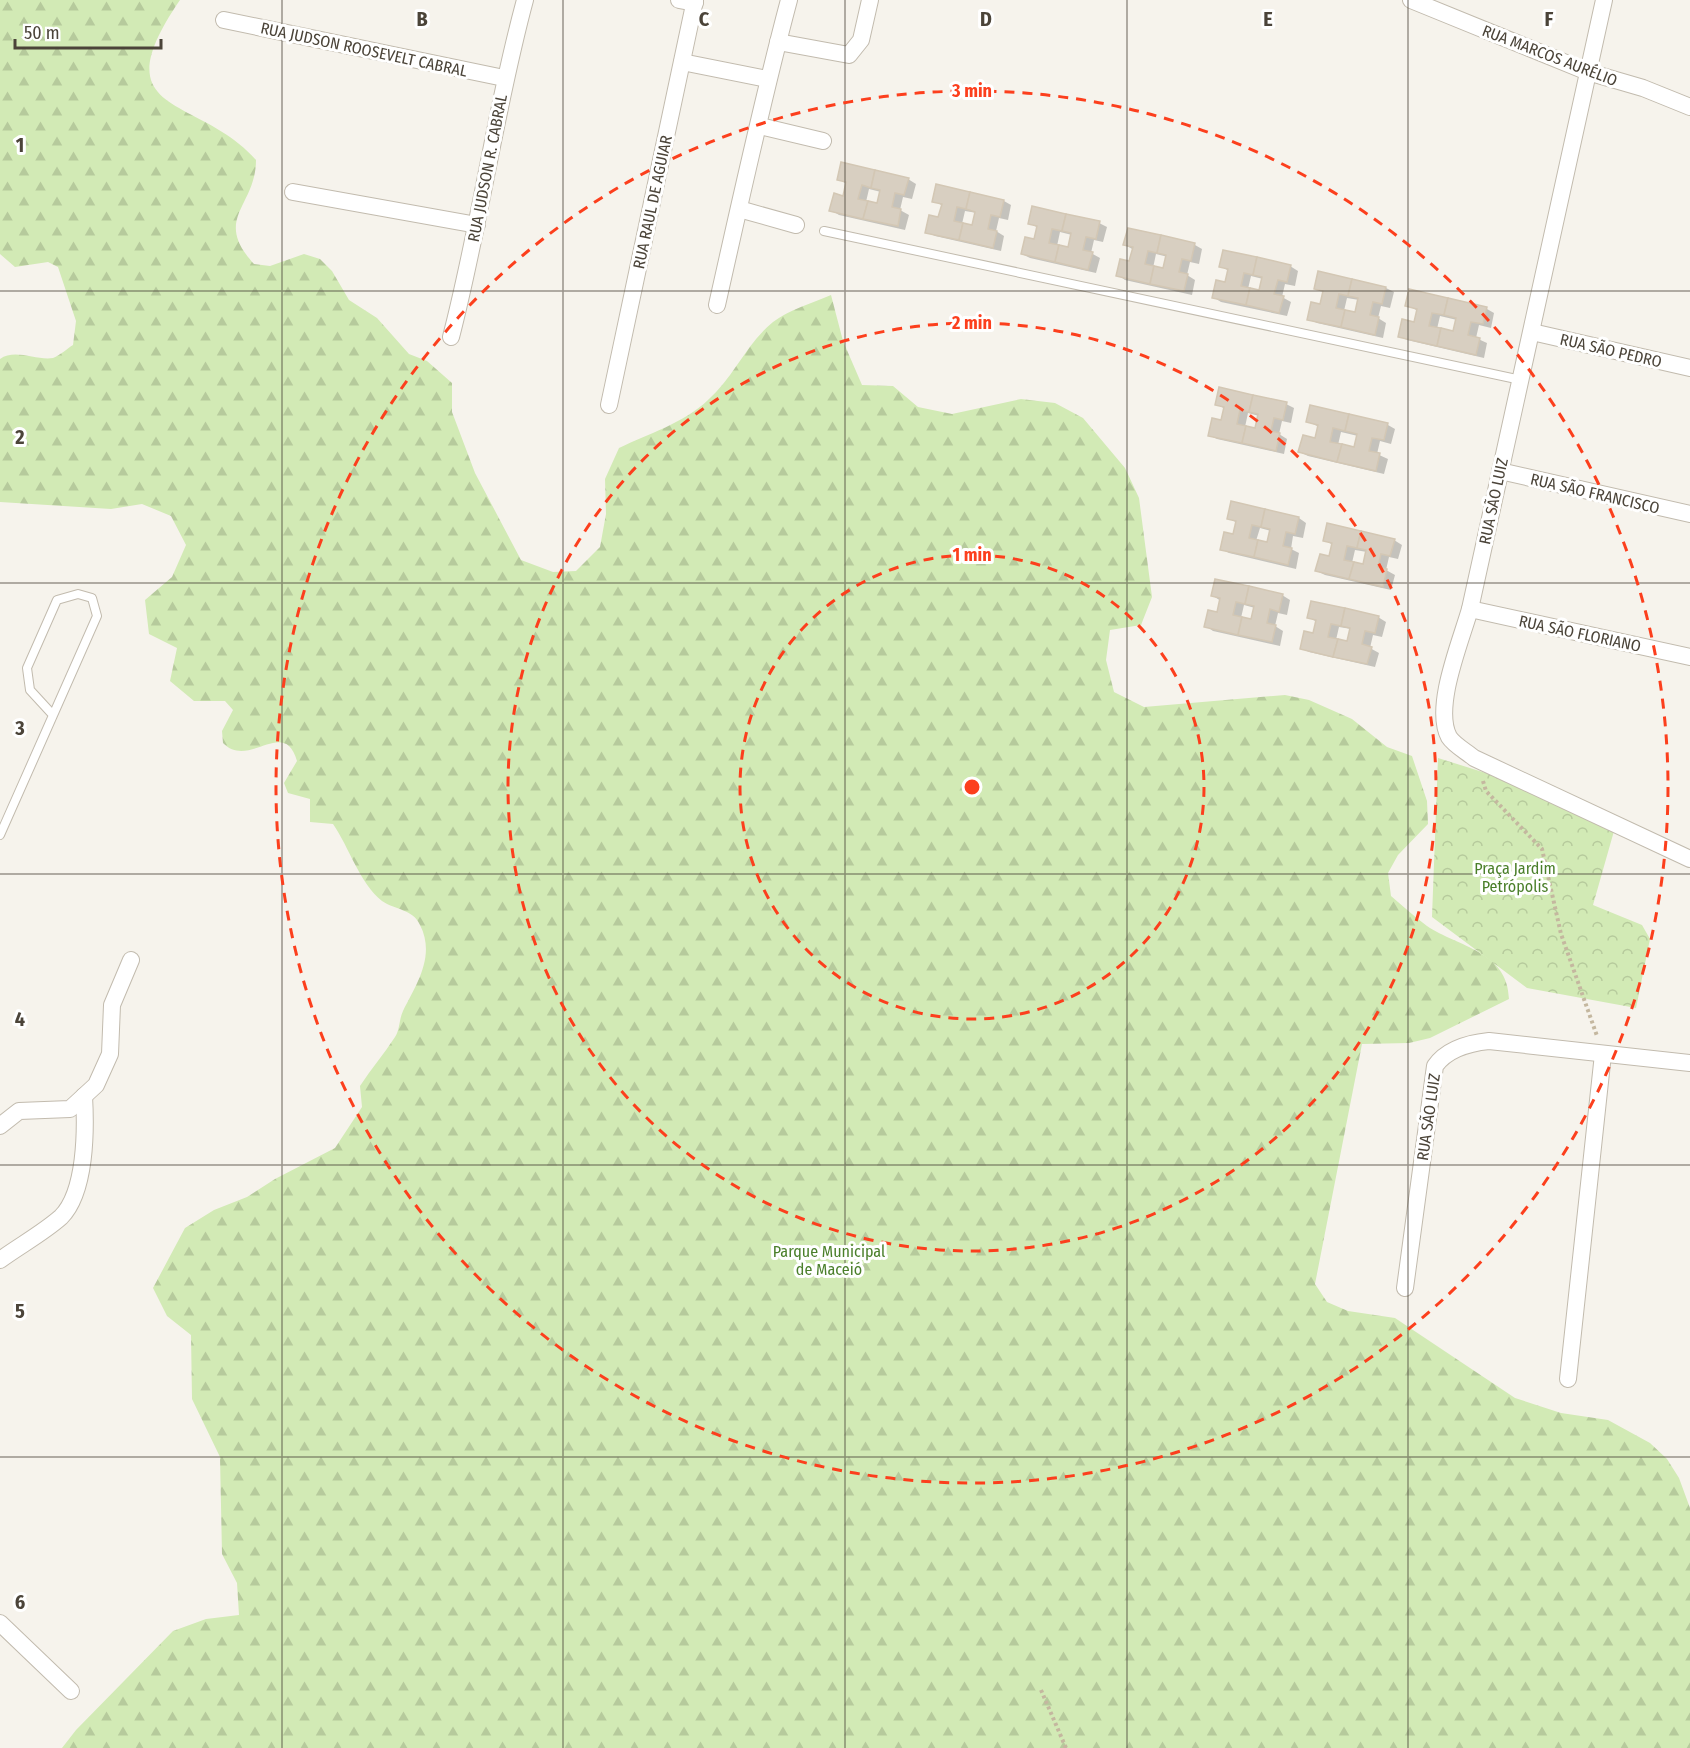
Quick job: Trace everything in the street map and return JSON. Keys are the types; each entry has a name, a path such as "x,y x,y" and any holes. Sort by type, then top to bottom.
{"street":[{"name":"RUA JUDSON R. CABRAL","path":"451,337 477,225 504,78 525,0"},
{"path":"717,305 760,126 767,79 789,0"},
{"path":"778,42 849,55 861,40 870,0"},
{"name":"RUA MARCOS AURÉLIO","path":"1411,0 1588,72 1643,88 1690,107"},
{"name":"RUA SÃO LUIZ","path":"1604,0 1470,609 1444,704 1450,738 1474,758 1690,859"},
{"name":"RUA RAUL DE AGUIAR","path":"609,405 682,62 690,1"},
{"name":"RUA JUDSON ROOSEVELT CABRAL","path":"224,20 504,78"},
{"path":"682,62 767,79"},
{"path":"760,126 823,141"},
{"path":"293,192 477,225"},
{"path":"739,209 796,225"},
{"name":"RUA SÃO PEDRO","path":"1532,332 1690,368"},
{"name":"RUA SÃO FRANCISCO","path":"1500,471 1690,514"},
{"name":"RUA SÃO FLORIANO","path":"1470,609 1690,657"},
{"path":"0,1126 19,1111 70,1109 96,1085 110,1054 112,1005 131,960"},
{"name":"RUA SÃO LUIZ","path":"1405,1288 1435,1066 1441,1058 1469,1042 1489,1041 1690,1063"},
{"path":"1568,1379 1603,1054"},
{"path":"0,1260 60,1217 71,1204 86,1133 84,1096"},
{"path":"0,1623 70,1691"}],"lane":[{"path":"824,231 1521,380"},
{"path":"0,835 53,715 97,615 92,598 78,594 57,600 27,668 30,690 53,715"}],"path":[{"path":"1474,758 1486,791 1542,849 1562,934 1603,1054"},
{"path":"1041,1690 1066,1748"}],"green space":[{"name":"Parque Municipal de Maceió","path":"0,0 180,0 158,38 150,66 153,85 166,100 233,139 256,160 250,190 236,223 237,235 242,248 254,264 270,266 304,254 320,259 332,271 349,300 377,318 409,354 427,361 452,383 452,412 475,473 521,560 553,572 576,571 600,547 606,514 605,479 619,448 677,422 698,408 717,391 755,340 773,322 793,310 831,295 843,341 862,385 893,386 918,407 952,414 1021,399 1055,403 1083,418 1125,468 1139,498 1152,597 1141,625 1110,630 1106,660 1114,692 1144,707 1285,695 1309,700 1352,719 1387,747 1412,756 1427,801 1428,824 1398,855 1388,873 1391,896 1427,926 1491,960 1500,970 1506,983 1509,999 1430,1038 1409,1043 1362,1044 1315,1284 1327,1302 1348,1311 1395,1318 1515,1398 1561,1413 1608,1420 1650,1443 1667,1459 1679,1478 1690,1508 1690,1748 62,1748 76,1730 173,1631 206,1619 239,1615 237,1583 222,1554 220,1457 192,1399 191,1335 167,1316 153,1288 185,1228 214,1210 247,1197 275,1179 335,1148 362,1107 360,1086 397,1034 402,1014 422,970 426,948 417,920 408,913 382,901 374,894 333,824 310,822 310,799 288,793 284,783 297,761 291,748 284,743 275,743 244,751 233,750 223,743 222,731 233,710 225,701 194,701 170,681 177,648 149,634 145,600 172,577 186,545 171,516 142,504 111,509 0,502 0,359 12,355 55,357 73,345 76,321 58,267 48,262 15,267 0,254"},
{"name":"Praça Jardim Petrópolis","path":"1438,758 1489,774 1614,831 1593,905 1642,925 1650,939 1636,1008 1527,988 1432,917"}],"building":[{"path":"841,162 875,170 871,188 862,185 858,199 868,201 863,219 829,211 834,193 843,196 846,182 837,180"},
{"path":"875,170 909,178 904,195 895,193 892,207 901,209 898,226 863,219 868,201 877,203 880,190 871,188"},
{"path":"936,184 970,192 966,209 957,207 954,221 963,223 959,240 925,233 929,215 938,217 942,204 932,202"},
{"path":"970,192 1004,200 1000,217 991,215 988,229 997,231 993,248 959,240 963,223 972,225 975,212 966,209"},
{"path":"1032,206 1066,214 1062,231 1052,229 1049,243 1059,245 1055,262 1021,254 1025,237 1034,239 1037,226 1028,224"},
{"path":"1066,214 1100,221 1096,239 1086,237 1083,250 1093,252 1088,270 1055,262 1059,245 1068,247 1071,233 1062,231"},
{"path":"1128,228 1161,235 1157,253 1148,251 1145,264 1154,266 1150,284 1116,276 1120,259 1129,261 1133,247 1123,245"},
{"path":"1161,235 1195,243 1191,261 1182,259 1179,272 1188,274 1184,291 1150,284 1154,266 1163,268 1166,255 1157,253"},
{"path":"1223,250 1257,257 1253,275 1244,273 1241,286 1250,288 1246,305 1212,298 1216,280 1225,282 1228,269 1219,267"},
{"path":"1257,257 1291,265 1287,282 1278,280 1274,294 1284,296 1279,313 1246,305 1250,288 1259,290 1262,277 1253,275"},
{"path":"1318,271 1352,279 1348,296 1339,294 1336,308 1345,310 1341,327 1307,320 1311,302 1320,304 1323,291 1314,289"},
{"path":"1352,279 1386,287 1382,304 1373,302 1370,315 1379,317 1375,335 1341,327 1345,310 1355,312 1358,298 1348,296"},
{"path":"1409,289 1448,298 1444,315 1432,313 1429,326 1441,328 1437,346 1398,337 1402,319 1414,322 1417,309 1405,306"},
{"path":"1448,298 1487,307 1483,324 1471,322 1468,335 1480,338 1476,355 1437,346 1441,328 1453,331 1456,318 1444,315"},
{"path":"1219,387 1253,395 1249,412 1240,410 1237,424 1246,426 1242,443 1208,436 1212,418 1221,420 1224,407 1215,405"},
{"path":"1253,395 1287,402 1283,420 1274,418 1271,431 1280,433 1276,451 1242,443 1246,426 1255,428 1258,414 1249,412"},
{"path":"1310,405 1349,414 1345,431 1333,428 1330,442 1342,444 1337,462 1298,452 1303,435 1315,438 1318,425 1306,422"},
{"path":"1349,414 1388,423 1384,440 1372,438 1369,451 1380,453 1376,471 1337,462 1342,444 1354,447 1357,434 1345,431"},
{"path":"1231,501 1265,509 1261,527 1252,525 1249,538 1258,540 1254,557 1220,550 1224,532 1233,534 1236,521 1227,519"},
{"path":"1265,509 1299,517 1295,534 1286,532 1283,546 1292,548 1288,565 1254,557 1258,540 1267,542 1270,529 1261,527"},
{"path":"1327,523 1361,531 1357,548 1347,546 1344,560 1354,562 1349,579 1315,571 1320,554 1329,556 1332,543 1323,541"},
{"path":"1361,531 1395,539 1390,556 1381,554 1378,567 1387,569 1383,587 1349,579 1354,562 1363,564 1366,550 1357,548"},
{"path":"1215,579 1249,586 1245,604 1236,602 1233,615 1242,617 1238,635 1204,627 1208,610 1217,612 1220,598 1211,596"},
{"path":"1249,586 1283,594 1279,612 1270,609 1267,623 1276,625 1272,642 1238,635 1242,617 1251,619 1254,606 1245,604"},
{"path":"1311,601 1345,608 1341,626 1331,624 1328,637 1338,639 1333,657 1300,649 1304,631 1313,633 1316,620 1307,618"},
{"path":"1345,608 1379,616 1375,633 1365,631 1362,644 1372,647 1367,664 1333,657 1338,639 1347,641 1350,628 1341,626"}]}
